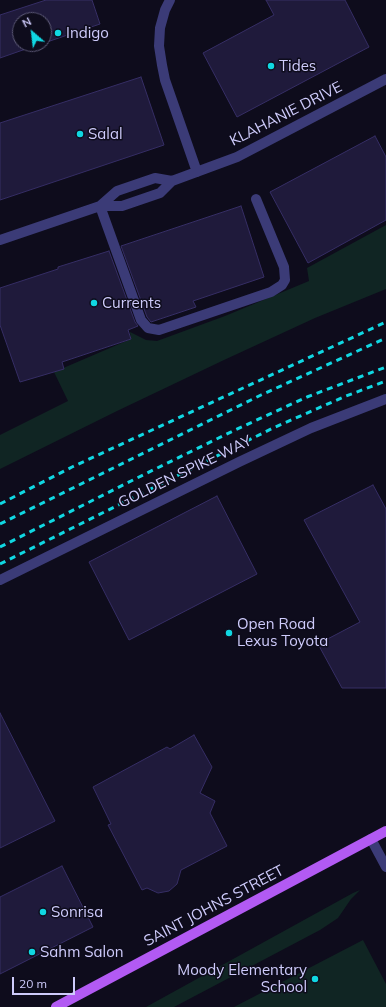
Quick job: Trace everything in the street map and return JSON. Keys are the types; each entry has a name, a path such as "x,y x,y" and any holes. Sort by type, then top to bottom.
{"main road":[{"name":"SAINT JOHNS STREET","path":"56,1007 386,830"}],"street":[{"path":"170,0 165,10 160,28 159,46 166,80 197,172"},
{"name":"KLAHANIE DRIVE","path":"100,206 117,191 155,178 172,180 237,157 386,79"},
{"name":"KLAHANIE DRIVE","path":"0,240 100,206 122,206 160,193 172,180"},
{"path":"100,206 141,320 148,328 159,330 271,292 282,285 285,280 284,267 256,199"},
{"name":"GOLDEN SPIKE WAY","path":"0,580 238,462 311,428 386,399"},
{"path":"371,839 386,867"}],"green space":[{"path":"386,225 386,289 315,318 224,360 0,469 0,435 68,401 54,372 131,339 130,332 146,340 157,341 225,316 309,281 307,268"},
{"path":"360,890 351,899 338,918 320,930 174,1007 146,1007 353,893"},
{"path":"363,940 386,984 386,1007 234,1007"}],"building":[{"name":"Indigo","path":"46,0 92,0 100,24 52,40 52,12 12,12 12,52 17,52 0,58 0,15"},
{"name":"Tides","path":"266,0 345,0 369,47 237,117 203,53 274,15"},
{"name":"Salal","path":"141,77 164,145 0,200 0,123"},
{"path":"375,136 386,157 386,220 308,263 270,192"},
{"path":"241,206 264,277 193,301 196,307 151,322 147,317 121,246"},
{"path":"109,251 135,322 138,326 128,330 131,339 62,362 64,369 20,382 0,325 0,288 58,269 58,267"},
{"path":"373,485 386,509 386,688 342,688 318,644 360,622 304,520"},
{"path":"217,496 257,574 129,640 89,562"},
{"path":"0,713 55,821 0,848"},
{"path":"194,735 212,767 200,793 215,801 210,813 227,846 181,870 177,884 169,891 158,893 147,888 142,890 108,825 111,824 93,787 167,747 170,749"},
{"name":"Sonrisa","path":"62,866 93,927 0,974 0,897"}],"railway":[{"path":"0,504 72,467 386,322"},
{"path":"0,524 261,395 386,338"},
{"path":"0,547 235,430 307,397 386,367"},
{"path":"0,564 273,428 346,396 386,381"}],"place":[{"name":"Indigo","path":"58,33"},
{"name":"Tides","path":"271,66"},
{"name":"Salal","path":"80,134"},
{"name":"Currents","path":"94,303"},
{"name":"Open Road Lexus Toyota","path":"229,633"},
{"name":"Sonrisa","path":"43,912"},
{"name":"Sahm Salon","path":"32,952"},
{"name":"Moody Elementary School","path":"315,979"}]}
